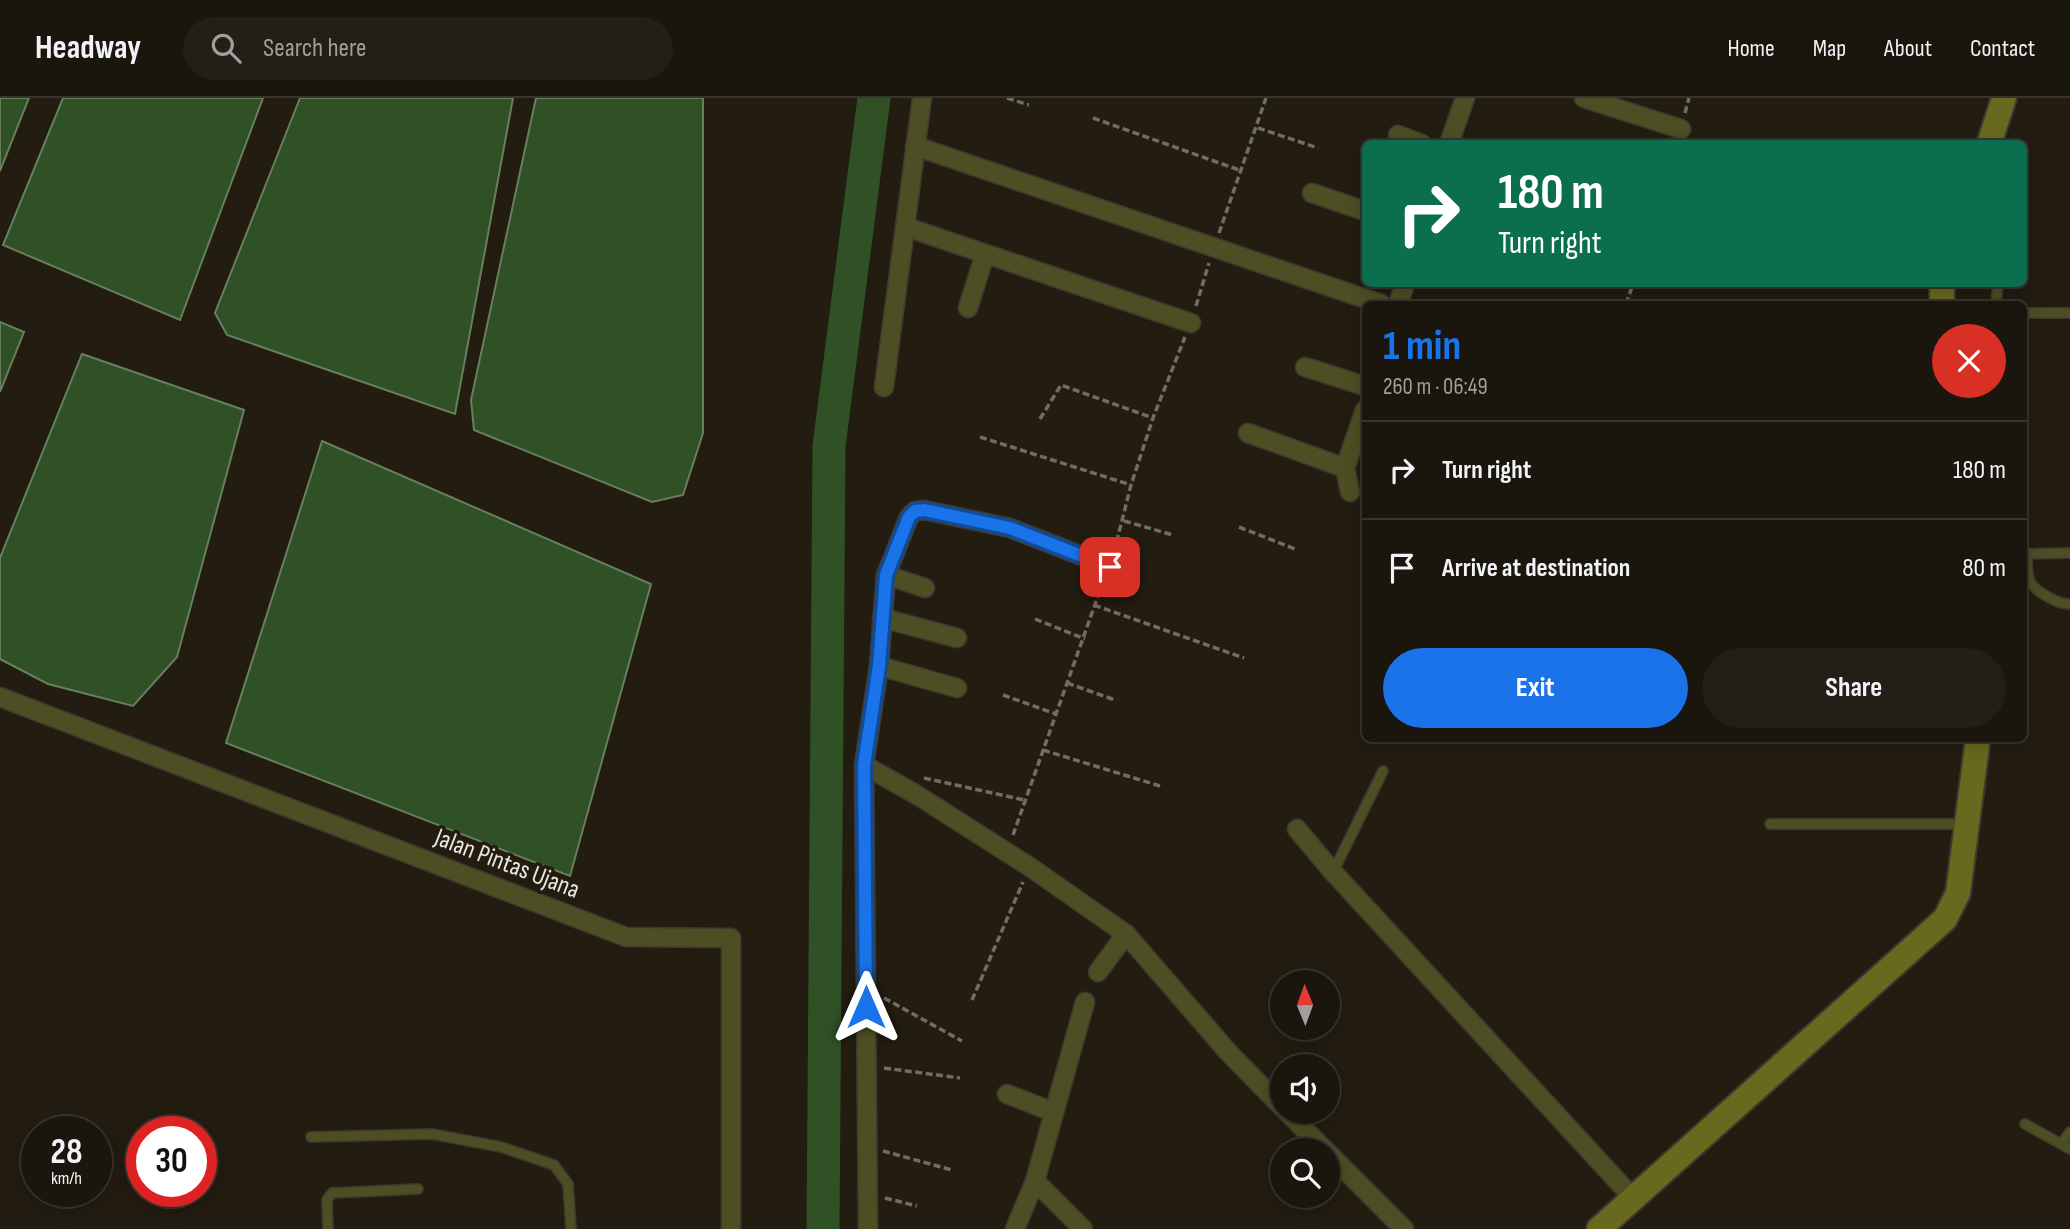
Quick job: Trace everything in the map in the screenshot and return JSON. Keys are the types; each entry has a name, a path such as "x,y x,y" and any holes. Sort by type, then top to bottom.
{"street":[{"path":"884,387 922,98"},
{"path":"1450,140 1465,98"},
{"path":"1584,98 1681,129"},
{"path":"1991,140 2004,98"},
{"path":"1398,135 1411,140"},
{"path":"915,146 1372,301"},
{"path":"1312,193 1362,210"},
{"path":"906,227 1191,323"},
{"path":"968,308 985,254"},
{"path":"1305,367 1362,385"},
{"path":"1350,492 1345,468 1362,419"},
{"path":"1248,433 1345,468"},
{"path":"868,1229 864,765 879,666 886,575 909,517 915,511 924,510 1010,528 1110,567"},
{"path":"886,575 925,588"},
{"path":"882,618 957,638"},
{"path":"879,666 957,688"},
{"name":"Jalan Pintas Ujana","path":"0,698 626,937 731,938 731,1229"},
{"path":"1599,1229 1945,919 1958,892 1977,742"},
{"path":"864,765 917,795 1030,867 1126,934 1228,1052 1270,1096"},
{"path":"1297,829 1333,872 1634,1199"},
{"path":"1098,972 1126,934"},
{"path":"1015,1229 1034,1181 1085,1002"},
{"path":"1007,1094 1053,1112"},
{"path":"1299,1124 1313,1138"},
{"path":"1340,1164 1404,1229"},
{"path":"1034,1181 1077,1227"}],"lane":[{"path":"2027,313 2070,313"},
{"path":"2027,554 2070,553"},
{"path":"2027,569 2032,588 2061,604 2070,604"},
{"path":"1333,872 1383,771"},
{"path":"1770,824 1967,824"},
{"path":"2025,1124 2066,1146 2070,1132"},
{"path":"311,1137 432,1134 501,1147 554,1165 568,1184 571,1229"},
{"path":"328,1229 327,1200 332,1193 418,1189"}],"path":[{"path":"1007,98 1029,105"},
{"path":"1007,853 1024,800 1085,639 1094,605 1110,567 1124,521 1131,485 1153,418 1191,323 1266,98"},
{"path":"1093,118 1242,171"},
{"path":"1258,128 1318,148"},
{"path":"1040,419 1061,385 1153,418"},
{"path":"979,437 1131,485"},
{"path":"1124,521 1173,535"},
{"path":"1239,527 1295,549"},
{"path":"1094,605 1244,658"},
{"path":"1035,619 1085,639"},
{"path":"1067,683 1115,700"},
{"path":"1003,695 1056,714"},
{"path":"1044,750 1160,786"},
{"path":"917,777 1024,800"},
{"path":"972,1000 1030,867"},
{"path":"867,989 962,1041"},
{"path":"868,1066 960,1078"},
{"path":"867,1146 952,1170"},
{"path":"867,1194 917,1206"}],"shaded area":[{"path":"0,98 29,98 0,171"},
{"path":"63,98 263,98 180,320 3,245"},
{"path":"300,98 513,98 455,414 227,335 215,313"},
{"path":"536,98 703,98 703,433 683,495 652,502 474,430 471,400"},
{"path":"0,322 24,332 0,392"},
{"path":"82,354 244,410 177,657 133,706 48,684 0,659 0,558"},
{"path":"322,441 651,584 570,876 226,743"}],"waterway":[{"path":"823,1229 829,446 874,98"}],"route":[{"path":"866,1007 864,765 879,666 886,575 909,517 915,511 924,510 1010,528 1110,567"}]}
